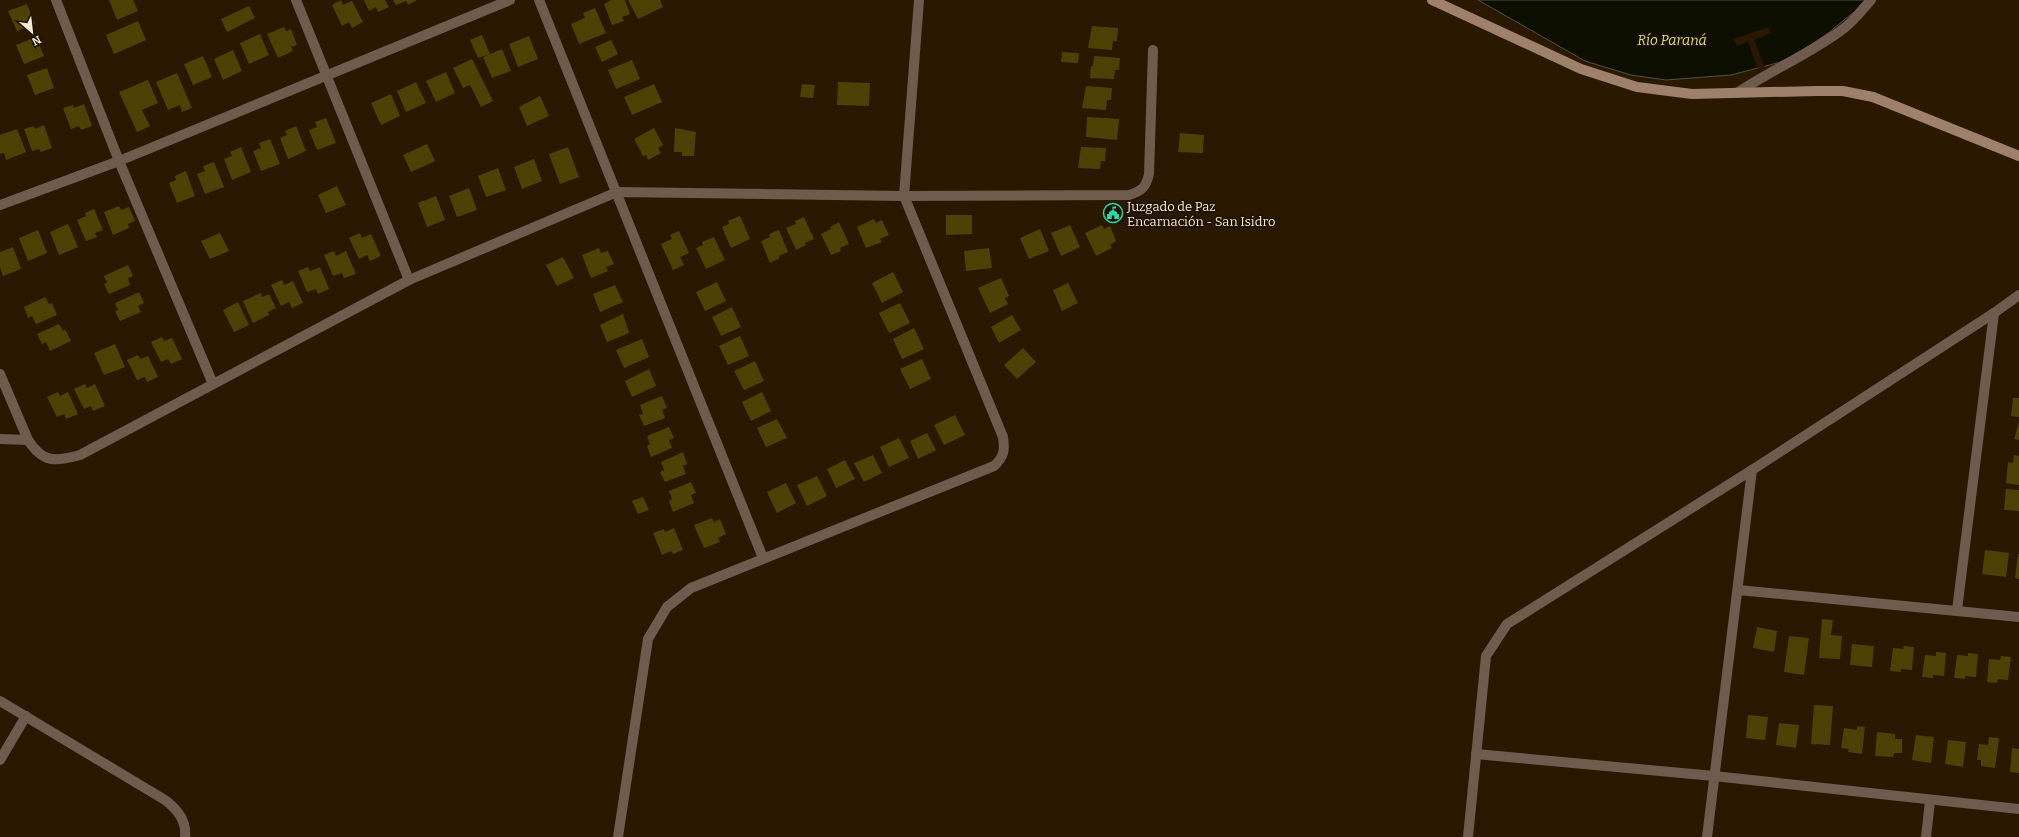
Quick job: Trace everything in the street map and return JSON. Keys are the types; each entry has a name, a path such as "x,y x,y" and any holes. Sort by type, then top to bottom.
{"main road":[{"path":"1432,0 1581,69 1637,87 1692,94 1843,91 1873,96 2019,156"}],"street":[{"path":"56,0 119,161 213,384"},
{"path":"296,0 409,280"},
{"path":"0,205 119,161 510,0"},
{"path":"539,0 763,558"},
{"path":"618,837 648,639 667,607 692,588 763,558 994,466 1001,460 1005,449 1003,437 904,196 919,0"},
{"path":"1737,93 1761,77 1798,58 1842,30 1857,17 1871,0"},
{"path":"0,374 28,440 34,450 45,458 59,461 80,455 409,280 617,192 904,196 1129,195 1139,192 1146,185 1149,174 1153,50"},
{"path":"1468,837 1486,656 1507,624 1752,470 1994,313 2019,295"},
{"path":"1957,610 1994,313"},
{"path":"0,439 28,440"},
{"path":"1707,837 1752,470"},
{"path":"1738,590 2019,617"},
{"path":"0,701 166,800 176,808 183,821 185,837"},
{"path":"0,760 26,716"},
{"path":"1476,754 1714,776 2019,810"},
{"path":"1926,837 1930,800"}],"water":[{"name":"Río Paraná","path":"1478,0 1865,0 1854,12 1828,33 1802,51 1781,62 1731,75 1666,80 1631,75 1585,61"}],"pier":[{"path":"1768,27 1771,33 1754,40 1765,68 1758,69 1748,42 1737,46 1733,39"}],"building":[{"path":"109,0 133,0 138,11 117,20"},
{"path":"341,0 343,5 352,1 363,22 352,28 349,22 342,26 332,5"},
{"path":"364,0 385,0 389,7 378,12 376,7 369,11"},
{"path":"393,0 417,0 408,5 406,1 396,5"},
{"path":"611,0 625,0 630,14 622,17 624,21 612,25 604,4"},
{"path":"628,0 660,0 663,7 638,19"},
{"path":"27,4 35,24 17,31 8,11"},
{"path":"249,6 255,18 227,32 221,19"},
{"path":"595,8 606,33 579,44 571,24 585,18 583,13"},
{"path":"138,21 146,40 114,54 106,35"},
{"path":"1092,26 1118,28 1117,41 1113,41 1112,50 1088,48"},
{"path":"284,27 286,31 291,29 297,45 291,47 293,51 278,58 267,34"},
{"path":"260,34 269,55 249,64 240,43"},
{"path":"482,35 490,54 478,58 470,40"},
{"path":"529,36 538,59 518,67 509,44"},
{"path":"36,37 44,56 24,64 16,45"},
{"path":"611,40 618,54 602,62 595,47"},
{"path":"502,49 511,71 492,78 483,57"},
{"path":"233,50 242,71 223,80 214,59"},
{"path":"1062,52 1079,53 1078,63 1061,62"},
{"path":"203,56 212,77 193,85 184,64"},
{"path":"1094,56 1120,58 1119,70 1115,70 1114,79 1090,78"},
{"path":"472,59 493,101 481,107 470,85 463,88 453,68"},
{"path":"632,60 640,79 616,89 608,70"},
{"path":"47,68 54,88 35,95 27,75"},
{"path":"446,72 455,93 436,102 426,81"},
{"path":"177,73 192,108 182,112 180,105 168,110 156,82"},
{"path":"148,80 158,103 142,110 150,126 137,132 119,92"},
{"path":"416,82 426,103 406,112 397,91"},
{"path":"838,82 870,83 869,106 837,105"},
{"path":"654,84 662,102 632,115 624,97"},
{"path":"802,84 815,85 813,98 800,97"},
{"path":"1086,86 1112,88 1111,100 1107,100 1106,110 1082,108"},
{"path":"391,94 400,116 381,125 371,103"},
{"path":"540,96 549,116 527,126 519,107"},
{"path":"84,104 92,126 81,130 79,126 71,129 63,108 73,105 74,108"},
{"path":"1087,117 1119,119 1117,140 1086,137"},
{"path":"326,118 336,143 317,150 309,130 317,127 315,122"},
{"path":"44,125 52,148 41,152 39,149 32,151 24,129 34,126 35,129"},
{"path":"296,126 306,151 288,159 280,138 287,135 285,131"},
{"path":"654,128 663,145 658,148 661,153 648,160 646,155 643,156 634,139"},
{"path":"675,128 696,132 694,156 682,156 682,152 674,152"},
{"path":"17,129 26,152 6,160 4,153 0,154 0,135"},
{"path":"1180,133 1204,135 1203,153 1178,152"},
{"path":"270,139 280,164 261,171 253,151 261,148 259,143"},
{"path":"427,144 435,161 411,172 403,155"},
{"path":"241,147 251,172 232,180 224,159 232,156 230,152"},
{"path":"568,147 579,177 560,184 549,154"},
{"path":"1081,147 1106,148 1105,161 1101,161 1100,169 1078,168"},
{"path":"534,159 542,181 522,189 514,167"},
{"path":"214,162 224,187 205,194 197,174 205,171 203,166"},
{"path":"498,168 506,190 486,197 478,176"},
{"path":"186,171 195,196 177,203 169,183 176,180 175,176"},
{"path":"337,186 346,205 326,213 318,195"},
{"path":"469,188 477,210 457,217 449,196"},
{"path":"436,196 445,220 427,227 418,203"},
{"path":"119,206 121,210 129,207 135,221 128,224 129,228 113,235 104,212"},
{"path":"94,209 103,230 95,233 97,237 86,241 77,220 86,216 85,213"},
{"path":"946,215 972,215 972,234 946,235"},
{"path":"740,216 750,239 731,248 722,227 729,224 728,221"},
{"path":"804,217 814,239 805,243 806,245 796,250 786,228 796,224 795,221"},
{"path":"874,219 876,223 882,220 889,235 880,239 882,242 866,248 857,227"},
{"path":"839,222 849,244 840,248 841,251 831,255 821,234 831,229 830,227"},
{"path":"68,224 78,247 59,255 50,232"},
{"path":"1070,225 1080,247 1061,256 1051,233"},
{"path":"1102,225 1104,229 1110,226 1116,241 1110,245 1112,248 1096,256 1085,233"},
{"path":"1040,229 1049,251 1029,259 1020,238"},
{"path":"38,230 47,253 28,261 19,238"},
{"path":"779,230 788,252 779,256 780,258 770,263 761,241 770,237 769,234"},
{"path":"679,231 689,253 680,257 684,265 673,270 661,244 672,239 670,235"},
{"path":"220,233 229,251 210,259 201,241"},
{"path":"360,233 362,238 371,234 381,256 370,261 367,255 359,259 349,238"},
{"path":"714,237 725,260 706,269 696,248 703,245 702,242"},
{"path":"13,247 21,269 3,276 0,267 0,252"},
{"path":"599,248 601,253 608,251 614,264 606,267 608,271 591,278 582,255"},
{"path":"989,248 992,268 966,271 964,251"},
{"path":"334,251 336,256 346,251 356,274 344,278 342,273 333,276 324,255"},
{"path":"563,257 574,278 557,286 546,265"},
{"path":"128,265 133,276 128,278 130,285 109,294 104,284 107,283 104,276"},
{"path":"308,267 310,271 320,267 329,289 318,294 316,289 307,292 298,271"},
{"path":"893,272 903,292 882,303 872,283"},
{"path":"1001,278 1009,296 1005,298 1008,304 990,313 978,288"},
{"path":"282,280 284,285 293,281 303,303 292,308 289,302 281,306 271,285"},
{"path":"717,282 726,301 705,311 696,292"},
{"path":"1068,283 1078,303 1062,311 1053,290"},
{"path":"615,285 623,302 600,312 593,294"},
{"path":"139,292 144,303 138,306 141,312 120,321 115,311 118,310 115,303"},
{"path":"261,293 262,297 269,294 276,308 268,312 269,315 253,323 243,301"},
{"path":"45,297 49,304 52,303 57,315 36,324 32,316 28,318 24,307"},
{"path":"238,302 249,325 234,332 223,310"},
{"path":"900,303 910,323 889,333 879,313"},
{"path":"732,307 741,327 721,336 712,317"},
{"path":"623,314 629,333 607,342 600,325"},
{"path":"1012,315 1021,330 999,343 991,327"},
{"path":"59,324 63,331 65,329 71,341 50,351 46,342 42,344 37,334"},
{"path":"914,328 924,349 902,359 893,339"},
{"path":"740,336 749,356 728,365 719,346"},
{"path":"162,337 164,341 172,338 182,359 171,364 168,359 161,362 151,342"},
{"path":"642,339 649,357 624,368 616,350"},
{"path":"115,344 125,367 104,375 94,353"},
{"path":"1023,348 1036,362 1017,379 1004,365"},
{"path":"138,355 140,359 148,356 158,377 147,382 145,377 137,380 127,360"},
{"path":"922,359 931,379 910,389 900,369"},
{"path":"755,361 764,381 744,390 734,371"},
{"path":"649,369 656,386 632,397 625,381"},
{"path":"85,384 87,388 95,384 105,406 93,411 91,406 84,409 74,389"},
{"path":"58,392 60,396 68,392 78,414 66,419 64,414 57,417 47,397"},
{"path":"762,392 771,411 751,421 742,402"},
{"path":"662,396 667,408 662,410 665,418 644,426 639,415 643,414 640,405"},
{"path":"2013,398 2019,398 2019,417 2011,416"},
{"path":"955,415 965,435 944,445 934,425"},
{"path":"777,419 787,438 766,447 757,428"},
{"path":"2019,422 2019,440 2014,439"},
{"path":"669,427 674,438 669,440 672,448 651,457 647,446 650,444 647,436"},
{"path":"927,433 936,450 918,459 910,441"},
{"path":"899,438 909,458 889,467 880,447"},
{"path":"683,452 687,464 683,466 686,474 665,482 660,472 664,470 661,462"},
{"path":"873,455 882,473 864,482 854,463"},
{"path":"2014,455 2019,456 2019,485 2006,483 2008,462 2013,463"},
{"path":"845,460 855,479 836,488 827,469"},
{"path":"817,476 827,496 807,506 797,485"},
{"path":"691,482 696,493 691,495 694,503 673,512 669,501 672,499 669,491"},
{"path":"786,483 796,503 777,513 767,492"},
{"path":"2006,489 2019,490 2019,511 2004,510"},
{"path":"643,497 649,510 638,514 632,501"},
{"path":"712,518 714,522 720,519 726,534 718,538 720,542 704,548 694,525"},
{"path":"674,528 683,550 673,554 671,551 662,555 653,533 664,529 665,532"},
{"path":"1985,550 2009,553 2006,577 1982,574"},
{"path":"2019,554 2019,579 2015,578"},
{"path":"1822,619 1833,620 1831,635 1842,636 1840,659 1819,658"},
{"path":"1757,627 1777,631 1774,652 1753,648"},
{"path":"1789,636 1809,638 1804,675 1784,672"},
{"path":"1852,644 1874,646 1872,667 1850,665"},
{"path":"1904,646 1914,647 1912,670 1901,669 1901,672 1890,671 1893,648 1903,649"},
{"path":"1936,652 1946,653 1944,676 1933,675 1933,678 1922,677 1925,655 1936,656"},
{"path":"1968,653 1978,654 1976,677 1965,676 1965,679 1954,678 1957,655 1968,656"},
{"path":"2001,656 2011,657 2008,680 1998,679 1997,683 1987,682 1989,659 2000,660"},
{"path":"1814,705 1833,706 1830,745 1811,744"},
{"path":"1748,715 1768,717 1765,740 1746,738"},
{"path":"1779,723 1799,725 1796,748 1776,745"},
{"path":"1857,726 1865,727 1862,754 1848,752 1849,749 1841,748 1844,728 1857,730"},
{"path":"1877,732 1895,734 1895,739 1902,739 1902,753 1894,753 1893,757 1875,756"},
{"path":"1916,735 1934,737 1931,763 1912,760"},
{"path":"1989,737 1999,738 1995,768 1981,766 1981,760 1977,760 1979,744 1988,745"},
{"path":"1948,740 1966,742 1963,767 1945,764"},
{"path":"2012,748 2019,749 2019,773 2010,772"}],"place":[{"name":"Juzgado de Paz Encarnación - San Isidro","path":"1113,213"}]}
